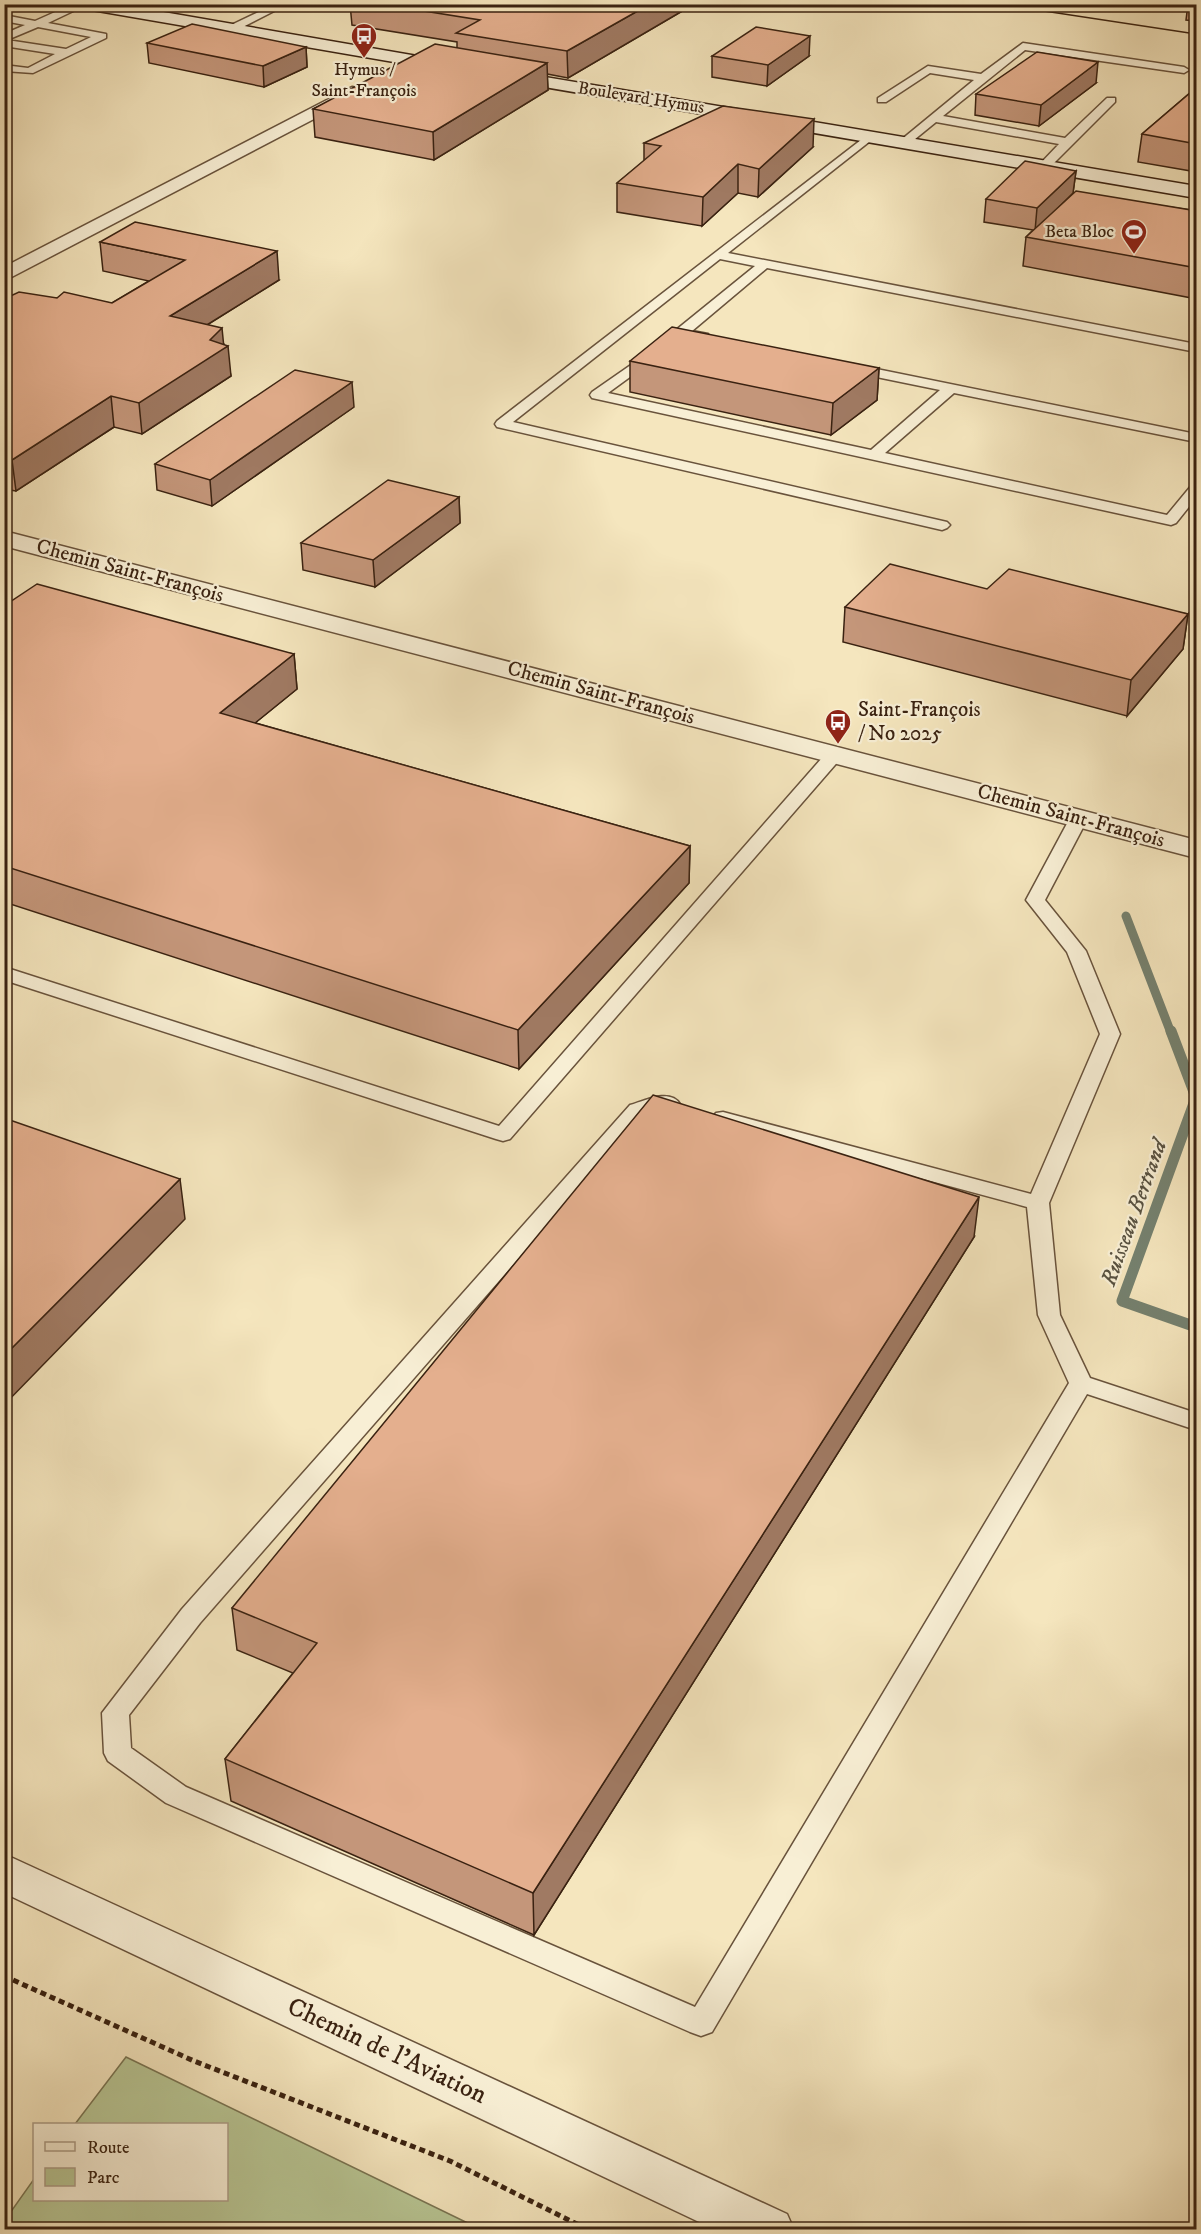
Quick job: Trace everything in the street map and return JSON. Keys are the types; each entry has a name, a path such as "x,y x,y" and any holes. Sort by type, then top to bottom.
{"street":[{"name":"Boulevard Hymus","path":"85,4 1197,192"},
{"path":"4,275 412,60"},
{"name":"Chemin Saint-François","path":"4,538 1197,849"},
{"name":"Chemin de l'Aviation","path":"4,1872 769,2229"}],"lane":[{"path":"17,20 53,4"},
{"path":"4,38 85,4"},
{"path":"231,29 277,7 263,4"},
{"path":"1088,4 1106,7 1109,4"},
{"path":"4,18 102,36 29,71 4,68"},
{"path":"4,43 68,53"},
{"path":"905,142 1023,46 1184,70"},
{"path":"882,100 928,69 983,78"},
{"path":"1044,166 1111,100"},
{"path":"933,118 1068,142"},
{"path":"870,136 502,424 942,525"},
{"path":"718,255 1197,348"},
{"path":"765,264 672,340 597,395 1171,520 1197,489"},
{"path":"672,340 716,340"},
{"path":"834,364 1197,438"},
{"path":"874,455 951,388"},
{"path":"4,973 503,1134 836,754"},
{"path":"1079,818 1035,900 1076,951 1110,1034 1038,1203 1049,1315 1081,1383 1197,1422"},
{"path":"1038,1203 666,1102 637,1110 191,1616 115,1713 118,1753 176,1795 701,2023 1081,1383"}],"path":[{"path":"4,1977 194,2061 450,2161 589,2229"}],"green space":[{"path":"126,2057 480,2229 5,2229 5,2220 33,2180 33,2201 228,2201 228,2123 76,2123"}],"building":[{"path":"380,4 650,4 567,51 456,33 480,20"},
{"path":"192,24 306,47 263,66 147,43"},
{"path":"756,27 810,36 768,65 712,56"},
{"path":"435,44 547,63 433,132 313,109"},
{"path":"1037,52 1098,62 1041,105 976,94"},
{"path":"1197,87 1197,144 1142,134"},
{"path":"723,106 814,119 759,169 738,164 703,197 617,183 661,146 644,143"},
{"path":"1025,161 1076,171 1037,208 986,199"},
{"path":"1076,191 1197,211 1197,268 1026,237"},
{"path":"135,222 277,251 170,316 222,328 210,340 228,346 139,403 111,396 12,460 4,458 4,299 19,292 57,298 64,292 112,303 185,260 100,242"},
{"path":"672,327 879,368 833,403 630,361"},
{"path":"295,370 352,382 210,480 155,464"},
{"path":"388,480 459,497 373,560 301,543"},
{"path":"890,564 987,589 1009,569 1188,614 1131,680 845,607"},
{"path":"37,584 294,654 220,713 690,846 518,1030 4,866 4,606"},
{"path":"653,1095 979,1197 533,1893 225,1759 317,1643 232,1608"},
{"path":"4,1118 180,1179 4,1356"}],"waterway":[{"name":"Ruisseau Bertrand","path":"1126,916 1171,1033"},
{"name":"Ruisseau Bertrand","path":"1171,1031 1196,1097"},
{"name":"Ruisseau Bertrand","path":"1196,1098 1122,1301 1196,1327"}],"tram line":[{"path":"997,4 1196,34"}],"place":[{"name":"Hymus / Saint-François","path":"364,59"},
{"name":"Beta Bloc","path":"1134,255"},
{"name":"Saint-François / No 2025","path":"838,745"}]}
